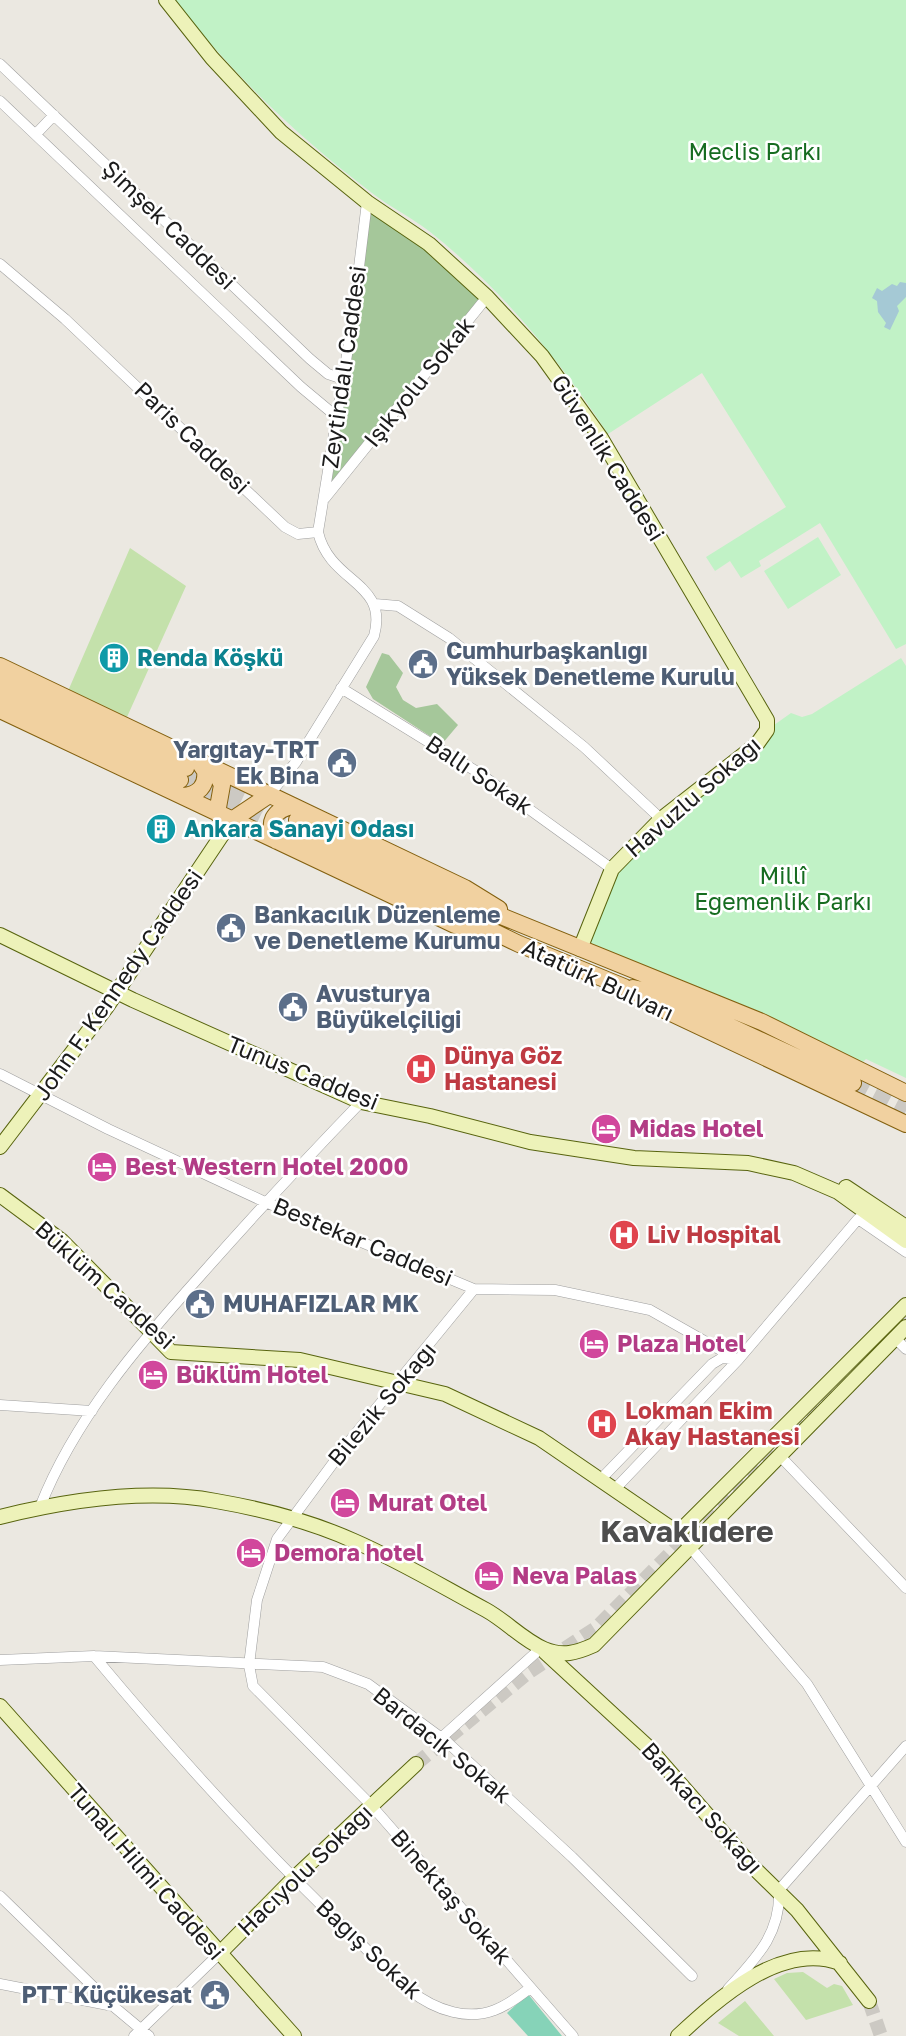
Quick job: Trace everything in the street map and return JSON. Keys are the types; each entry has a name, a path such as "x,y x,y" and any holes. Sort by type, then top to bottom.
{"main road":[{"path":"0,666 187,776 225,817 290,825"},
{"path":"0,680 187,776"},
{"path":"0,695 187,776"},
{"path":"0,710 187,776 213,767 269,795 290,825"},
{"path":"213,767 222,785 225,817"},
{"path":"225,817 269,795"},
{"name":"Atatürk Bulvarı","path":"290,825 466,888 515,922 762,1022 906,1093"},
{"name":"Atatürk Bulvarı","path":"290,825 455,925 519,944 624,987 899,1121 906,1130"},
{"path":"624,987 660,994 853,1083"},
{"path":"864,1105 877,1093 876,1078"}],"street":[{"name":"Güvenlik Caddesi","path":"166,0 252,103 281,132 367,202 429,244 487,297 542,356 575,398 767,720"},
{"name":"Şimşek Caddesi","path":"0,64 310,359 328,374 343,379"},
{"name":"Şimşek Caddesi","path":"0,101 301,387 337,417"},
{"path":"36,134 54,115"},
{"name":"Zeytindalı Caddesi","path":"318,532 343,379 367,202"},
{"name":"Paris Caddesi","path":"0,264 82,335 285,527 298,534 318,532"},
{"name":"Işıkyolu Sokak","path":"324,499 487,297"},
{"path":"318,532 324,551 335,566 375,604 398,606 449,638 584,747 662,820"},
{"path":"269,795 296,762 374,636 377,623 375,604"},
{"name":"Ballı Sokak","path":"341,688 480,773 612,869"},
{"name":"Havuzlu Sokağı","path":"580,949 612,869 662,820 757,744 767,730 767,720"},
{"name":"John F. Kennedy Caddesi","path":"0,1147 42,1096 116,992 225,817"},
{"name":"Tunus Caddesi","path":"0,935 116,992 360,1102 530,1142 634,1158 748,1163 794,1173 838,1192 906,1241"},
{"name":"Bestekar Caddesi","path":"0,1074 265,1202 474,1289 555,1290 650,1310 738,1360"},
{"path":"40,1507 51,1480 92,1411 151,1331 265,1202 360,1102"},
{"name":"Tunus Caddesi","path":"748,1163 762,1160 796,1165 843,1185 906,1227"},
{"name":"Büklüm Caddesi","path":"0,1195 62,1241 171,1352 300,1360 445,1394 538,1438 678,1533"},
{"path":"615,1489 738,1360 858,1219 906,1252"},
{"name":"Bilezik Sokağı","path":"249,1665 257,1600 277,1539 289,1519 348,1443 400,1383 474,1289"},
{"path":"906,1305 678,1533 807,1684 872,1783 906,1842"},
{"path":"441,1738 541,1648 563,1655 594,1645 906,1327"},
{"path":"895,1338 906,1349"},
{"path":"601,1479 712,1364 722,1358 738,1360"},
{"path":"0,1405 92,1411"},
{"path":"665,1411 677,1422"},
{"path":"779,1455 906,1588"},
{"name":"Bankacı Sokağı","path":"0,1517 40,1507 159,1496 215,1500 289,1519 353,1540 497,1616 541,1648 648,1747 752,1866 779,1889 842,1964 866,2002"},
{"name":"Bardacık Sokak","path":"0,1660 94,1656 323,1667 368,1684 441,1738 572,1857 692,1976"},
{"name":"Bağış Sokak","path":"94,1656 181,1760 293,1879 419,1999 453,2012 477,2016 508,2006 530,1988"},
{"name":"Binektaş Sokak","path":"249,1665 253,1686 370,1805 573,2036"},
{"name":"Tunalı Hilmi Caddesi","path":"0,1706 219,1955 294,2036"},
{"path":"678,2036 723,1994 771,1936 779,1915 779,1889 906,1746"},
{"name":"Hacıyolu Sokağı","path":"141,2034 293,1879 416,1764"},
{"path":"0,1896 141,2034"},
{"path":"723,1994 801,1958 820,1957 842,1964"},
{"path":"0,1984 113,2006"}],"green space":[{"name":"Meclis Parkı","path":"175,0 906,0 906,644 896,649 820,523 759,561 761,566 741,578 730,561 715,571 706,557 786,507 702,373 608,434 569,378 504,300 429,231 372,193 292,126 243,79"},
{"path":"367,202 487,297 324,499"},
{"path":"818,537 841,575 788,609 764,571"},
{"path":"130,548 186,586 127,717 68,691"},
{"path":"382,653 389,655 403,673 396,687 403,700 416,708 437,704 458,725 442,744 373,699 366,687"},
{"name":"Millî Egemenlik Parkı","path":"901,658 906,666 906,1078 866,1059 863,1062 580,949 612,869 767,730 791,713 802,717 812,714"},
{"path":"803,1972 827,1988 834,1984 842,1986 853,2005 806,2020 774,1979 787,1973"},
{"path":"528,1994 562,2036 528,2036 507,2013"},
{"path":"745,2001 774,2036 739,2036 718,2023"}],"water":[{"path":"900,282 906,283 906,297 897,306 899,311 890,330 884,327 886,323 878,312 877,301 872,298 877,288 882,291 892,284 897,286"}],"tunnel":[{"path":"186,768 289,816"},
{"path":"180,780 292,834"},
{"path":"853,1083 906,1111"},
{"path":"416,1764 529,1672 596,1628 906,1316"},
{"path":"869,2001 881,2036"}],"place":[{"name":"Renda Köşkü","path":"114,658"},
{"name":"Cumhurbaşkanlığı Yüksek Denetleme Kurulu","path":"423,664"},
{"name":"Yargıtay-TRT Ek Bina","path":"342,763"},
{"name":"Ankara Sanayi Odası","path":"161,829"},
{"name":"Bankacılık Düzenleme ve Denetleme Kurumu","path":"231,928"},
{"name":"Avusturya Büyükelçiliği","path":"293,1007"},
{"name":"Dünya Göz Hastanesi","path":"421,1069"},
{"name":"Midas Hotel","path":"606,1129"},
{"name":"Best Western Hotel 2000","path":"102,1167"},
{"name":"Liv Hospital","path":"624,1235"},
{"name":"MUHAFIZLAR MK","path":"200,1304"},
{"name":"Plaza Hotel","path":"594,1344"},
{"name":"Büklüm Hotel","path":"153,1375"},
{"name":"Lokman Ekim Akay Hastanesi","path":"602,1424"},
{"name":"Murat Otel","path":"345,1503"},
{"name":"Demora hotel","path":"251,1553"},
{"name":"Neva Palas","path":"489,1576"},
{"name":"PTT Küçükesat","path":"215,1995"}],"district":[{"name":"Kavaklıdere","path":"687,1532"}]}
